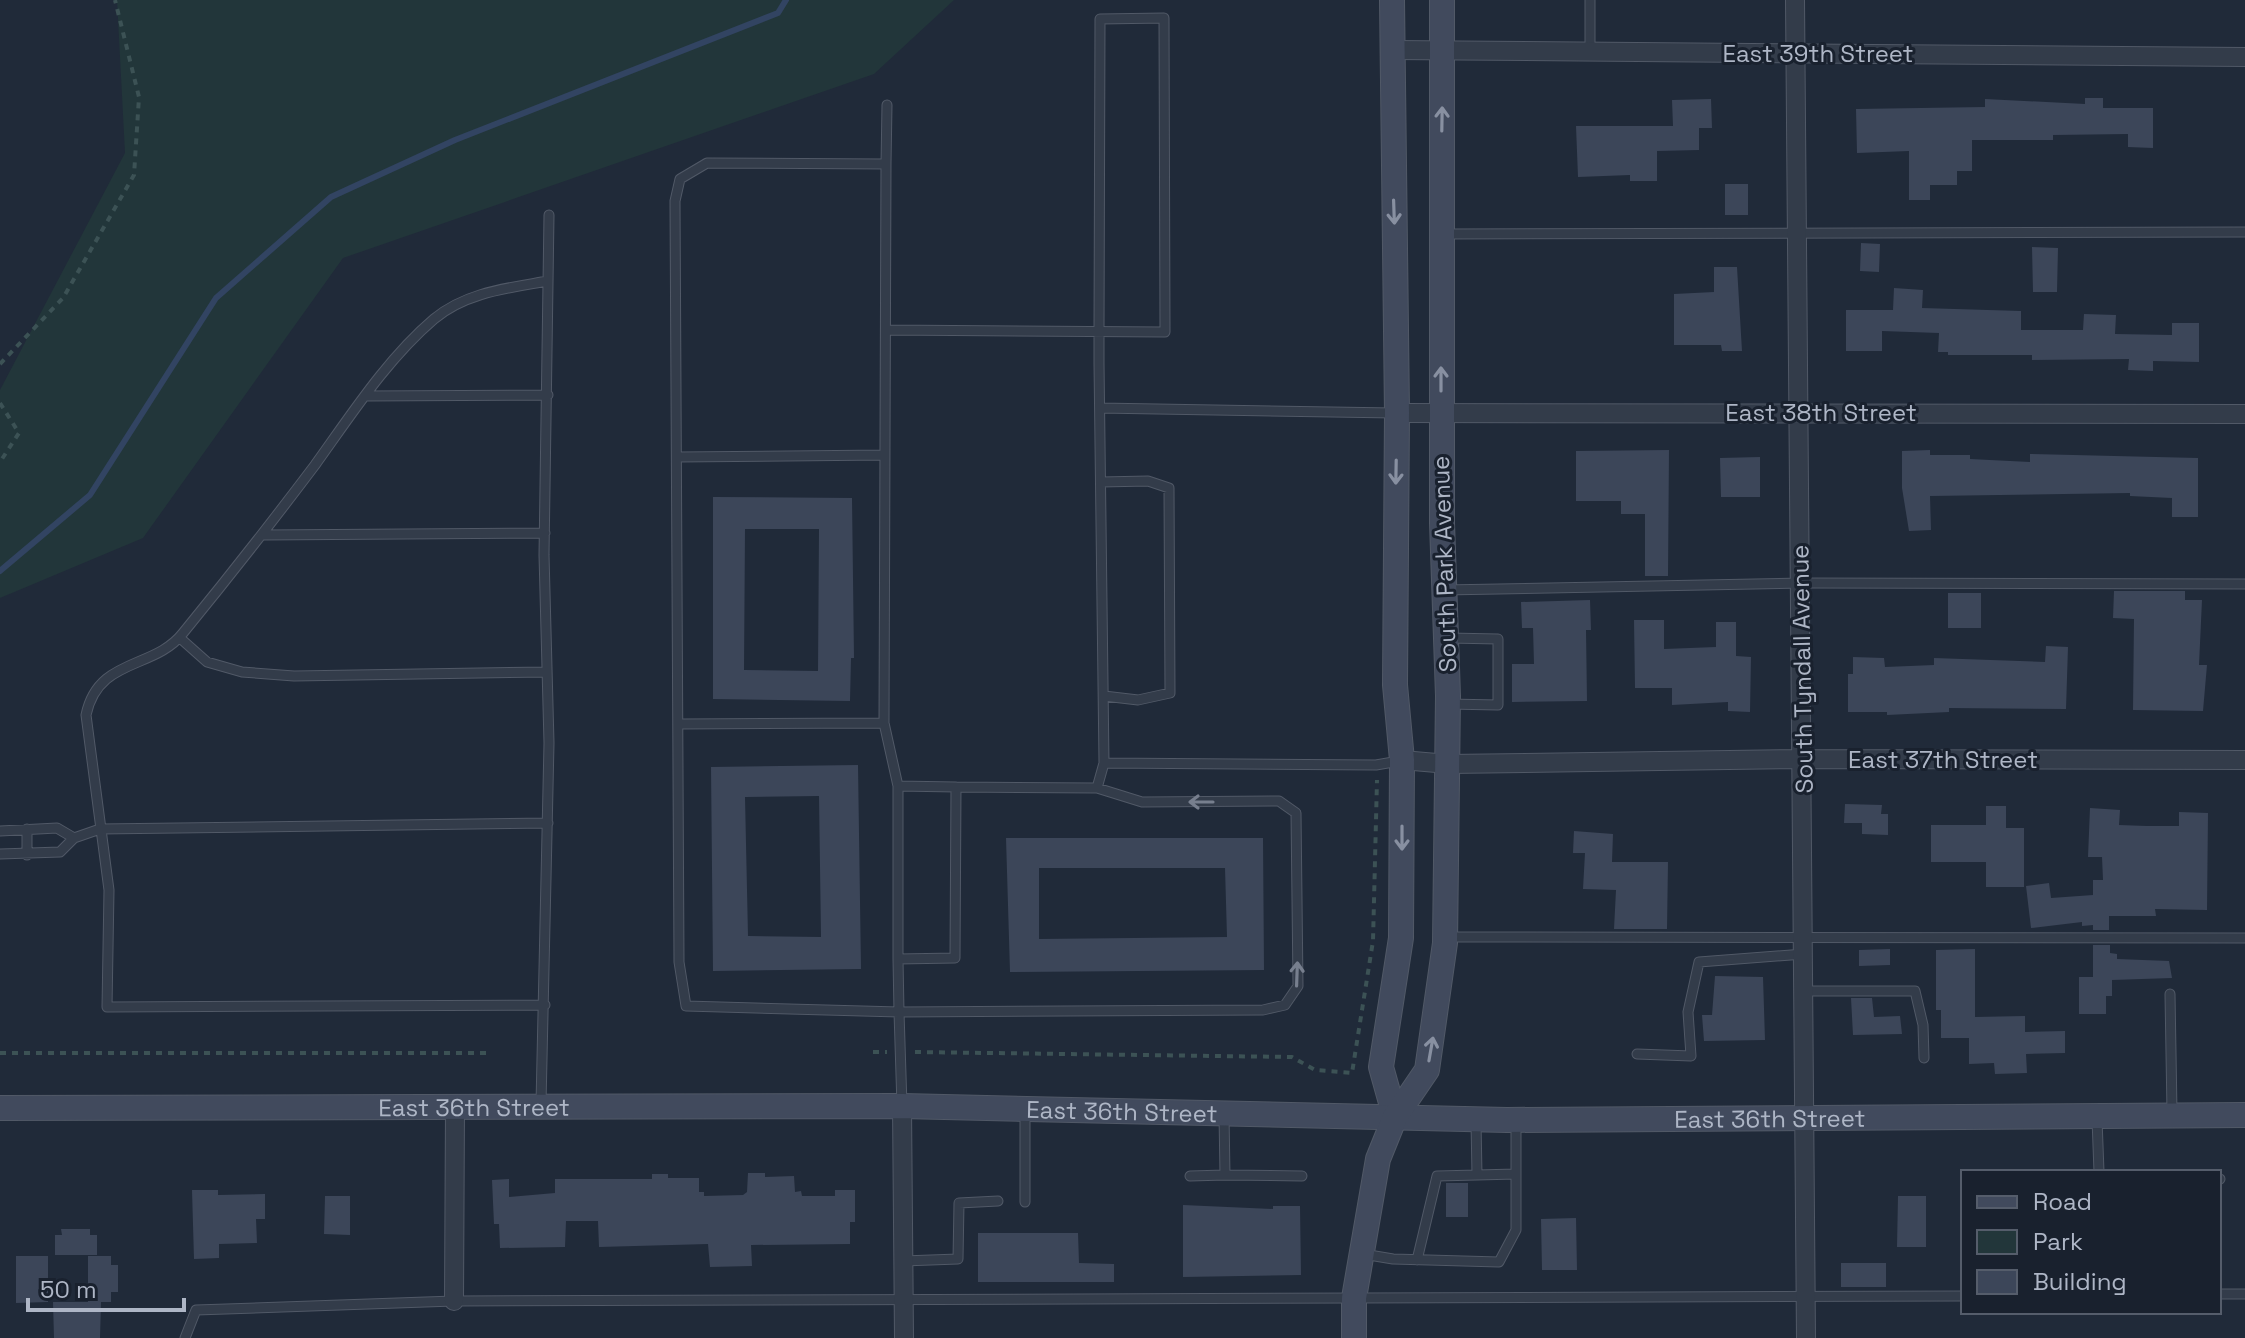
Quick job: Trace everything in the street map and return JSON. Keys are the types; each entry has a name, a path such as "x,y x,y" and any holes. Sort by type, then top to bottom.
{"main road":[{"name":"South Park Avenue","path":"1392,0 1397,413 1395,685 1402,760 1401,938 1381,1067 1395,1117"},
{"name":"South Park Avenue","path":"1354,1338 1354,1298 1360,1253 1378,1159 1395,1117 1427,1070 1440,997 1445,937 1448,704 1441,413 1442,0"},
{"name":"East 36th Street","path":"0,1108 902,1106 1516,1120 2245,1115"}],"street":[{"name":"South Tyndall Avenue","path":"1795,0 1804,759 1806,1338"},
{"name":"East 39th Street","path":"1392,50 2245,57"},
{"name":"East 38th Street","path":"1397,413 1800,411 2245,414"},
{"name":"East 37th Street","path":"1402,760 1448,764 1804,759 2245,760"},
{"path":"902,1106 904,1338"},
{"path":"454,1301 455,1108"}],"lane":[{"path":"1590,0 1590,53"},
{"path":"887,330 1099,331 1165,332 1164,18 1100,19 1099,331 1104,763 1097,788"},
{"path":"887,105 884,723 898,786 902,1106"},
{"path":"886,164 707,163 680,179 675,201 679,962 686,1006 899,1012 1242,1010 1285,1005 1298,986 1296,813 1279,801 1142,802 1097,788 898,786"},
{"path":"541,1107 548,823 545,533 549,215"},
{"path":"1440,234 2245,232"},
{"path":"545,1005 107,1007 109,890 86,715 90,693 106,678 180,638 263,535 365,396 435,317 481,293 548,281"},
{"path":"365,396 548,395"},
{"path":"1100,408 1397,413"},
{"path":"677,457 885,455"},
{"path":"1101,482 1148,481 1169,488 1170,693 1138,700 1104,696"},
{"path":"263,535 545,533"},
{"path":"1444,590 1802,583 2245,584"},
{"path":"180,638 207,662 242,672 294,676 547,672"},
{"path":"1446,638 1498,639 1498,705 1448,704"},
{"path":"680,724 884,723"},
{"path":"1104,763 1376,765 1402,760"},
{"path":"898,959 955,958 956,787"},
{"path":"0,854 60,852 74,838 100,829 548,823"},
{"path":"0,831 57,828 74,838"},
{"path":"27,829 27,855"},
{"path":"1445,937 1804,946 2245,938"},
{"path":"1637,1054 1691,1056 1688,1012 1699,962 1804,946"},
{"path":"1804,991 1915,991 1923,1025 1924,1058"},
{"path":"2170,994 2172,1116"},
{"path":"1025,1108 1025,1202"},
{"path":"1224,1112 1225,1175"},
{"path":"2097,1116 2099,1170"},
{"path":"1476,1119 1477,1175"},
{"path":"1360,1253 1417,1260 1499,1262 1516,1230 1516,1120"},
{"path":"1417,1260 1437,1176 1516,1174"},
{"path":"1190,1176 1302,1176"},
{"path":"903,1261 958,1259 959,1203 998,1201"},
{"path":"2221,1294 2245,1294"},
{"path":"185,1338 196,1310 454,1301 1961,1296"}],"path":[{"path":"0,364 63,298 134,175 139,97 115,0"},
{"path":"0,403 19,433 0,462"},
{"path":"926,1052 1292,1057 1315,1070 1352,1073"},
{"path":"0,1053 487,1053"}],"green space":[{"path":"117,0 954,0 874,74 343,258 143,538 0,598 0,390 125,153"}],"building":[{"path":"2085,98 2103,98 2103,108 2153,108 2153,148 2128,147 2128,134 2053,135 2053,140 1972,140 1972,171 1957,171 1957,185 1930,185 1930,200 1909,200 1909,151 1857,153 1856,109 1985,107 1985,99 2085,104"},
{"path":"1711,99 1712,128 1699,128 1699,150 1657,151 1657,181 1630,181 1630,175 1578,177 1576,126 1673,126 1672,100"},
{"path":"1725,184 1748,184 1748,215 1725,215"},
{"path":"1861,243 1880,244 1879,272 1860,271"},
{"path":"2032,247 2058,248 2057,292 2033,292"},
{"path":"1714,267 1737,267 1742,351 1722,351 1721,345 1674,345 1674,294 1714,292"},
{"path":"1894,288 1923,290 1922,308 2021,311 2021,330 2083,330 2084,314 2116,315 2115,334 2172,335 2172,323 2199,323 2199,362 2153,361 2153,371 2128,370 2129,359 2032,360 2032,355 1948,355 1948,352 1938,352 1939,333 1882,331 1882,351 1846,351 1846,310 1893,310"},
{"path":"1669,450 1668,576 1645,576 1645,514 1621,514 1621,501 1576,501 1576,451"},
{"path":"1930,450 1930,455 1970,455 1970,459 2030,462 2030,454 2198,458 2198,517 2172,517 2172,498 2130,496 2130,493 1930,496 1931,530 1909,531 1902,488 1902,451"},
{"path":"1760,457 1760,497 1721,497 1720,458"},
{"path":"713,497 852,498 854,658 851,658 850,701 713,699","holes":["745,529 819,529 818,671 744,670"]},
{"path":"2114,591 2185,591 2185,600 2202,600 2199,665 2207,665 2203,711 2133,710 2134,619 2113,618"},
{"path":"1948,593 1981,593 1981,628 1948,628"},
{"path":"1590,600 1591,630 1586,630 1587,701 1512,702 1512,664 1534,664 1533,628 1522,628 1521,602"},
{"path":"1634,620 1664,620 1664,649 1716,647 1716,622 1736,622 1736,656 1751,657 1750,712 1728,711 1728,702 1672,705 1672,688 1635,688"},
{"path":"2046,646 2068,647 2066,709 1949,708 1949,712 1887,715 1887,712 1848,712 1848,674 1853,674 1853,657 1884,658 1885,667 1934,665 1934,658 2045,662"},
{"path":"858,765 861,969 713,971 711,767","holes":["819,796 821,937 748,936 745,797"]},
{"path":"1845,804 1882,805 1881,814 1888,814 1888,835 1862,834 1862,823 1844,823"},
{"path":"1986,806 2006,806 2006,828 2024,828 2024,887 1986,887 1986,862 1931,862 1931,825 1986,825"},
{"path":"2090,808 2120,810 2119,825 2179,826 2179,812 2208,813 2207,910 2155,909 2156,916 2109,916 2109,930 2093,930 2093,925 2082,926 2082,922 2031,928 2026,886 2049,883 2051,898 2093,895 2093,880 2103,880 2102,857 2088,857"},
{"path":"1574,831 1613,834 1612,862 1668,862 1667,929 1614,929 1616,890 1583,889 1585,853 1573,853"},
{"path":"1006,838 1263,838 1264,970 1010,972","holes":["1039,868 1225,868 1227,937 1039,939"]},
{"path":"2093,945 2110,945 2110,953 2117,954 2117,959 2169,961 2172,978 2112,980 2112,996 2106,996 2106,1014 2079,1014 2079,977 2093,977"},
{"path":"1890,949 1890,965 1859,966 1859,950"},
{"path":"1975,949 1975,1017 2025,1016 2025,1032 2065,1031 2065,1053 2026,1054 2027,1073 1995,1074 1994,1063 1969,1064 1969,1038 1941,1038 1941,1010 1936,1010 1936,950"},
{"path":"1715,976 1763,977 1765,1040 1704,1041 1702,1015 1712,1015"},
{"path":"1851,998 1872,998 1874,1017 1900,1016 1902,1034 1853,1035"},
{"path":"748,1173 765,1173 765,1177 794,1176 795,1192 801,1191 802,1196 835,1196 835,1190 855,1190 855,1222 850,1222 850,1244 751,1245 752,1266 710,1267 708,1244 599,1247 598,1221 566,1221 565,1247 500,1248 499,1224 494,1224 492,1180 509,1179 509,1197 555,1193 555,1179 652,1179 652,1174 668,1174 668,1178 699,1178 699,1192 704,1192 704,1196 743,1195 747,1192"},
{"path":"1446,1183 1468,1183 1468,1217 1446,1217"},
{"path":"192,1190 218,1190 218,1195 265,1194 265,1219 256,1219 257,1243 219,1244 219,1258 194,1259"},
{"path":"325,1196 350,1196 350,1235 324,1234"},
{"path":"1898,1196 1926,1196 1926,1247 1897,1247"},
{"path":"1183,1205 1273,1209 1273,1206 1300,1206 1301,1275 1183,1277"},
{"path":"1576,1218 1577,1270 1542,1270 1541,1219"},
{"path":"61,1229 90,1229 90,1235 97,1235 97,1255 55,1255 55,1235 62,1235"},
{"path":"978,1233 1078,1233 1079,1263 1114,1264 1114,1282 978,1282"},
{"path":"16,1256 48,1256 48,1302 16,1303"},
{"path":"88,1256 111,1256 111,1265 118,1265 118,1292 111,1292 111,1302 101,1302 100,1338 54,1338 53,1302 88,1302"},
{"path":"1841,1263 1886,1263 1886,1287 1841,1287"}],"waterway":[{"path":"0,571 90,495 216,298 331,197 455,140 778,13 786,0"}]}
